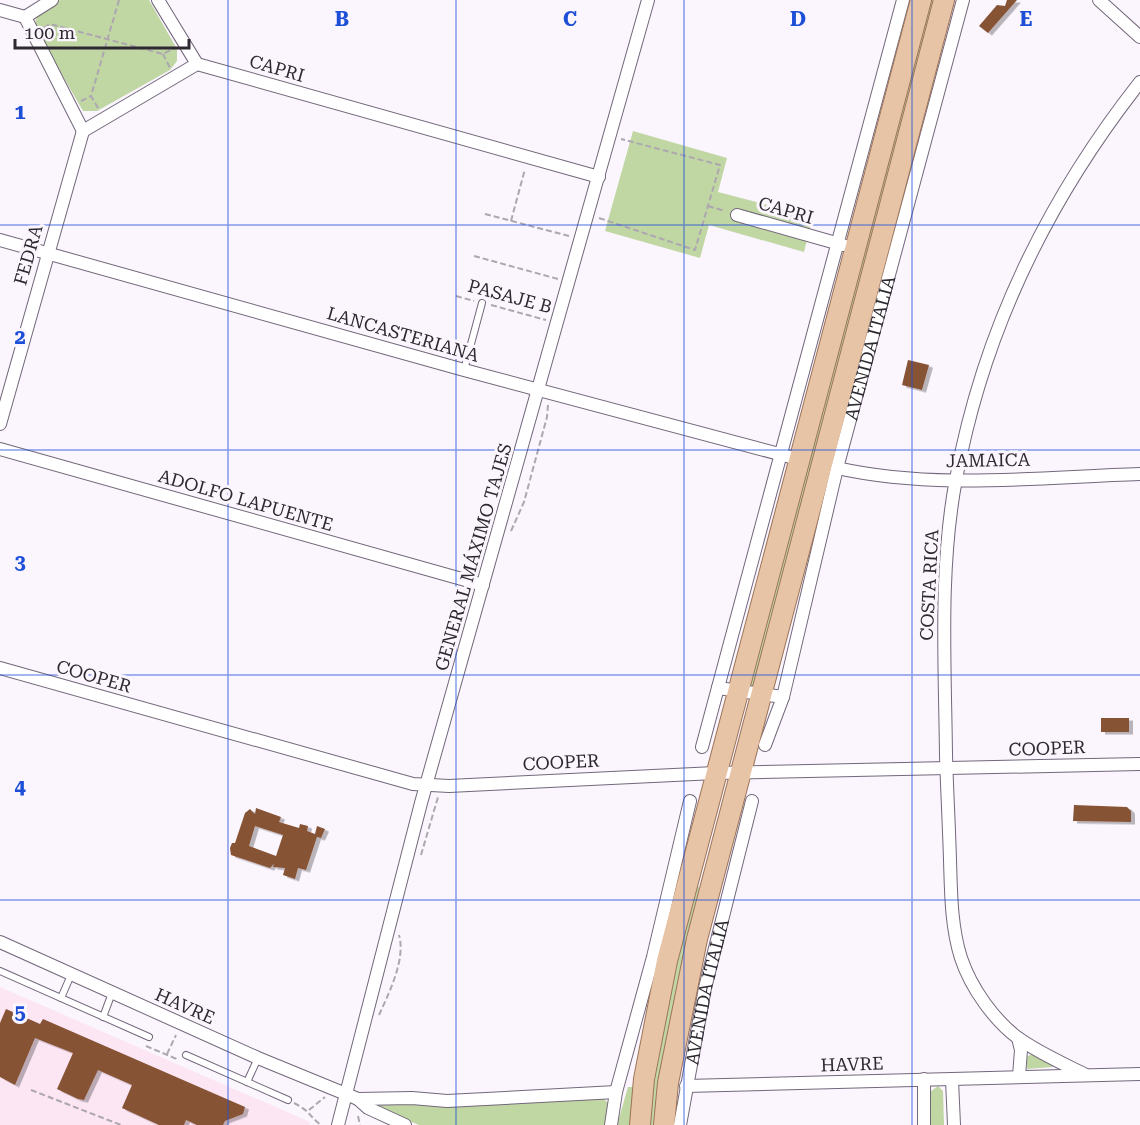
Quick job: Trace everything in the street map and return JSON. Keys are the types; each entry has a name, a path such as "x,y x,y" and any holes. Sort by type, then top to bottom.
{"main road":[{"path":"640,1125 651,998 660,959 688,879 689,845 715,773 720,716 737,690 750,646 789,457 846,245 920,0"},
{"name":"AVENIDA ITALIA","path":"664,1125 686,985 720,868 741,773 944,0"},
{"path":"737,690 739,720 732,764 741,773"},
{"path":"715,773 724,778 726,783 713,841 720,868"}],"street":[{"path":"0,10 25,16 52,0"},
{"path":"25,16 83,131 197,64 158,0"},
{"name":"GENERAL MÁXIMO TAJES","path":"338,1125 353,1102 427,785 648,0"},
{"path":"846,245 903,0"},
{"name":"AVENIDA ITALIA","path":"765,745 783,697 837,468 963,0"},
{"path":"1099,0 1140,38"},
{"name":"CAPRI","path":"197,64 599,177"},
{"name":"COSTA RICA","path":"1086,1075 1018,1038 992,1013 962,960 952,904 947,769 944,632 948,543 956,480 981,378 1011,293 1062,191 1099,135 1140,82"},
{"name":"FEDRA","path":"0,424 83,131"},
{"name":"CAPRI","path":"737,215 846,245"},
{"name":"LANCASTERIANA","path":"0,240 464,370 789,457"},
{"name":"ADOLFO LAPUENTE","path":"0,449 483,585"},
{"path":"702,747 720,716 718,688 739,607 789,457"},
{"name":"JAMAICA","path":"837,468 874,476 956,480 1140,474"},
{"path":"739,607 759,611"},
{"path":"730,642 750,646"},
{"name":"COOPER","path":"0,668 413,784 715,773 1140,764"},
{"path":"718,688 783,697"},
{"path":"660,959 689,845 690,801"},
{"name":"AVENIDA ITALIA","path":"680,1125 720,868 752,801"},
{"path":"688,879 720,868"},
{"name":"HAVRE","path":"0,942 329,1088 353,1102 405,1125"},
{"path":"611,1125 616,1092 651,998"},
{"path":"1018,1038 1021,1050 1019,1076"},
{"name":"HAVRE","path":"686,1086 1140,1074"},
{"path":"924,1080 924,1125"},
{"path":"952,1080 954,1125"},
{"name":"HAVRE","path":"353,1102 412,1098 447,1101 616,1092"}],"lane":[{"path":"464,370 482,303"},
{"path":"0,971 149,1037"},
{"path":"61,998 71,975"},
{"path":"103,1017 112,993"},
{"path":"186,1055 288,1100"},
{"path":"247,1082 258,1058"}],"path":[{"path":"104,119 92,96 119,0"},
{"path":"50,24 163,54"},
{"path":"588,214 695,250 720,165 610,136"},
{"path":"512,221 528,157"},
{"name":"CAPRI","path":"708,206 737,215"},
{"path":"485,214 581,239"},
{"path":"474,256 569,281"},
{"name":"PASAJE B","path":"456,296 557,323"},
{"path":"418,864 438,796"},
{"path":"376,1021 390,989 402,945 398,932"},
{"path":"167,1055 181,1024"},
{"path":"149,1037 145,1045 183,1062 186,1055"},
{"path":"309,1110 324,1100 329,1088"},
{"path":"31,1090 121,1125"},
{"path":"288,1100 309,1110 314,1120 321,1125"},
{"path":"353,1102 360,1125"}],"shaded area":[{"path":"0,987 310,1122 309,1125 0,1125"}],"green space":[{"path":"60,0 149,0 177,49 177,61 170,70 97,111 83,111 35,28 39,14"},
{"path":"927,0 938,0 811,483 753,688 748,686"},
{"path":"633,131 727,158 718,192 813,217 804,252 709,225 700,258 605,231"},
{"path":"696,886 701,888 657,1125 646,1125 659,1026"},
{"path":"1032,1054 1053,1067 1027,1069 1026,1057"},
{"path":"938,1086 943,1091 944,1125 930,1125 930,1092"},
{"path":"628,1087 634,1087 633,1125 617,1125"},
{"path":"603,1098 610,1105 606,1125 419,1125 374,1106 375,1102"}],"building":[{"path":"1007,0 1017,0 988,33 979,26 997,5 1005,6"},
{"path":"908,360 929,365 922,390 902,385"},
{"path":"1101,718 1129,718 1129,732 1101,732"},
{"path":"1074,805 1127,807 1131,811 1131,822 1073,821"},
{"path":"256,808 281,817 279,822 299,828 300,824 308,826 307,831 315,834 317,826 325,829 321,838 317,837 306,870 298,868 295,879 283,875 285,868 273,867 274,864 270,868 231,855 230,848 232,843 235,843 245,813 250,809 255,814","holes":["255,826 283,835 276,856 249,846"]},
{"path":"6,1009 40,1024 43,1019 245,1107 243,1114 225,1121 223,1125 197,1125 186,1120 184,1125 159,1125 122,1108 132,1085 98,1070 84,1100 78,1099 57,1089 73,1053 35,1038 15,1085 0,1077 0,1023"}]}
